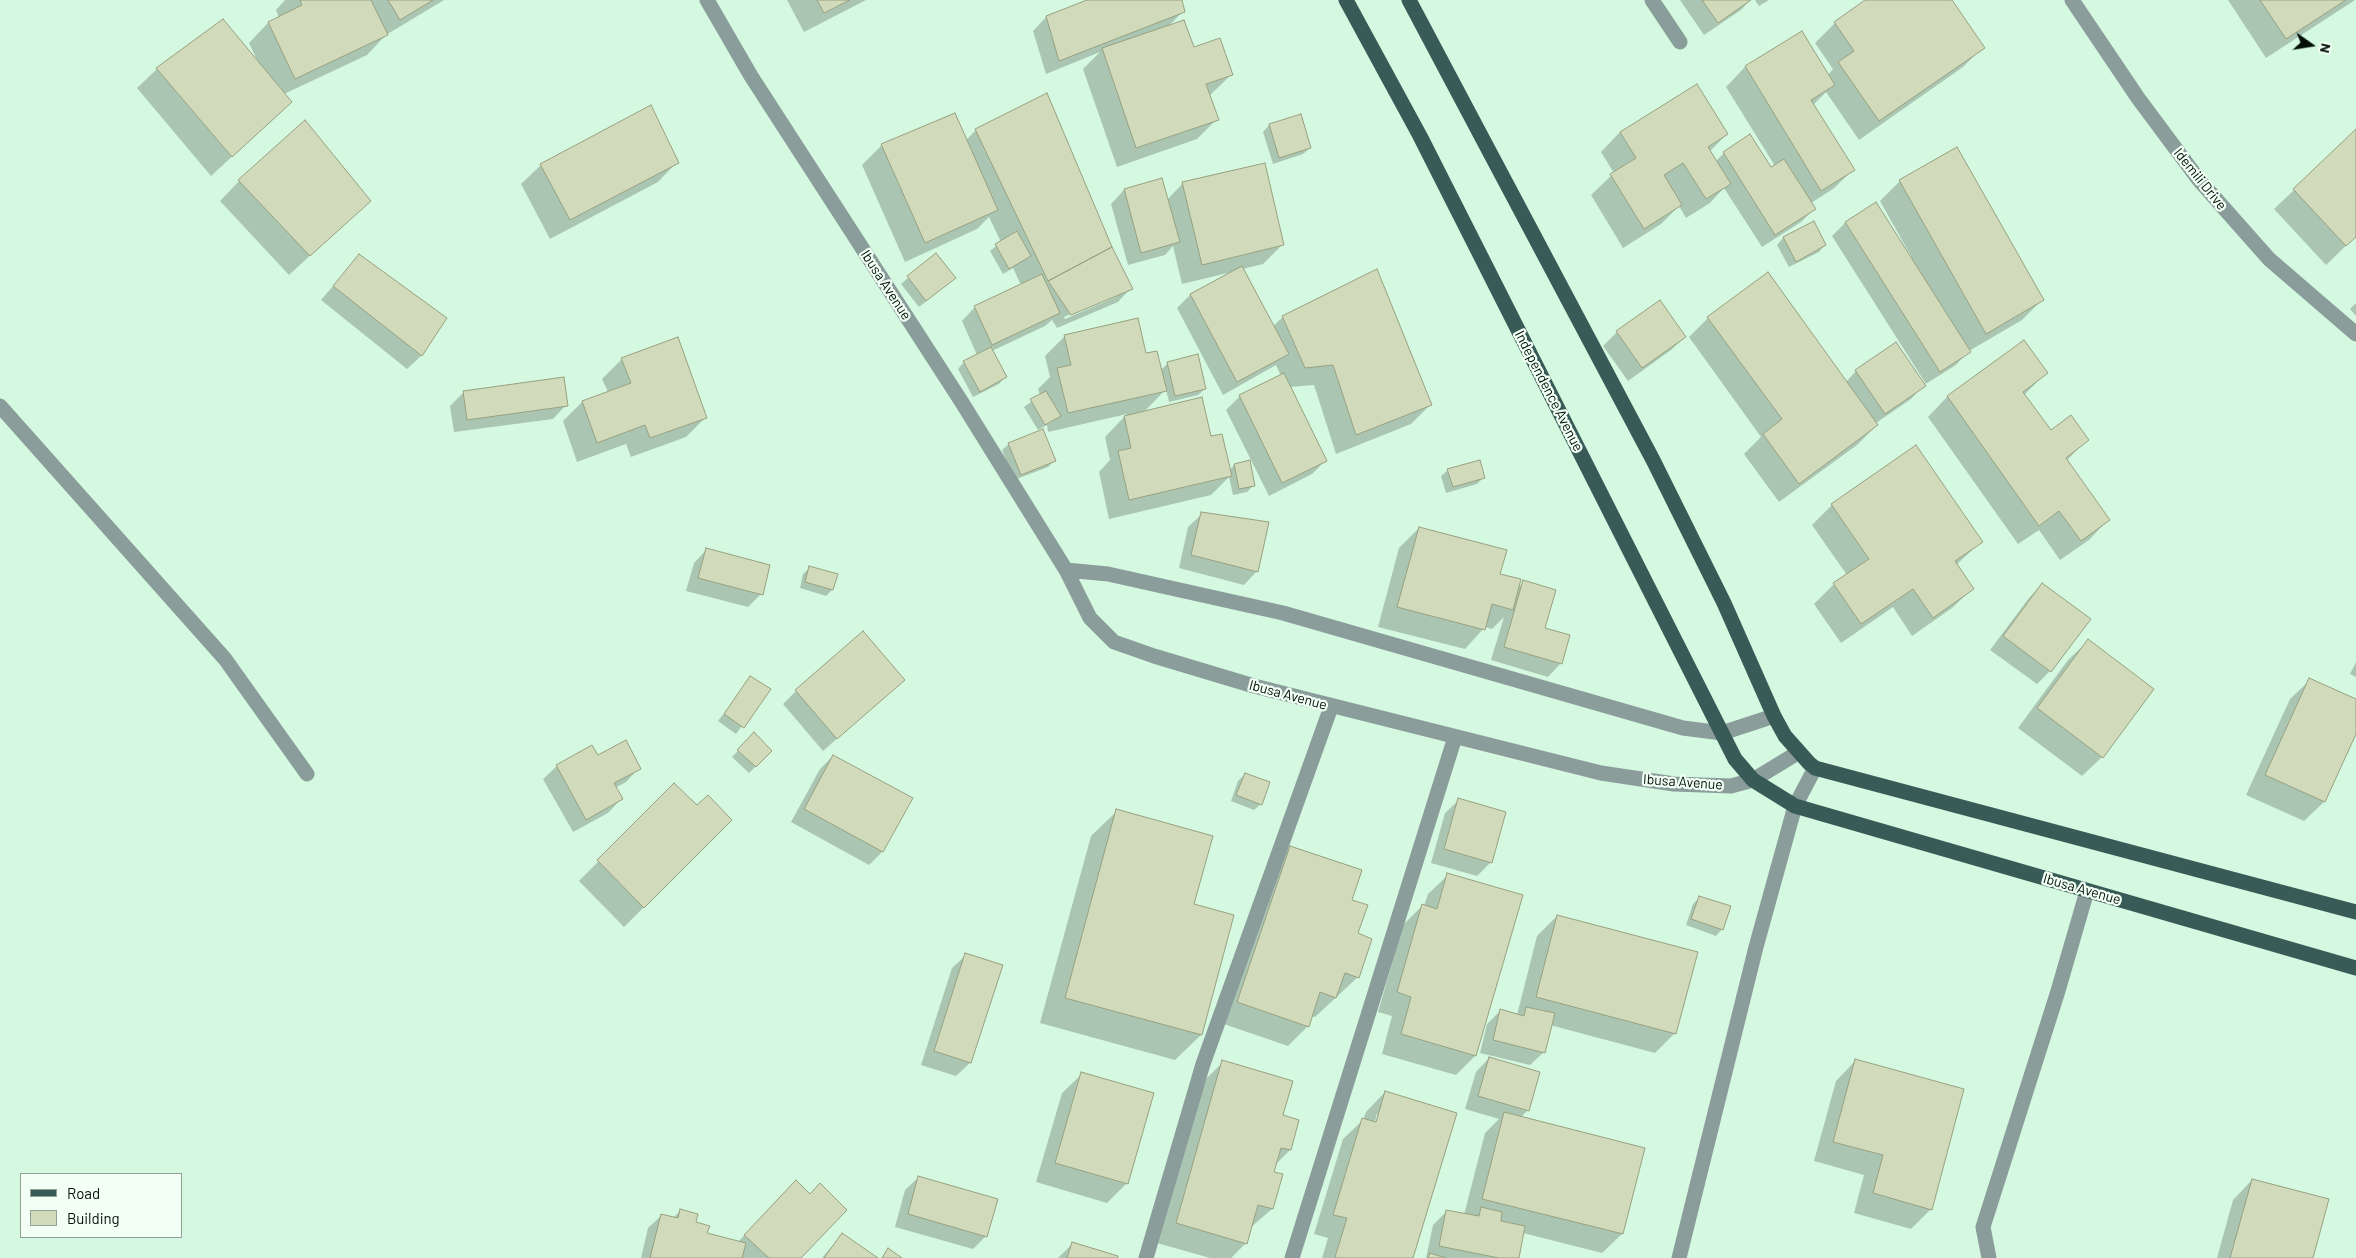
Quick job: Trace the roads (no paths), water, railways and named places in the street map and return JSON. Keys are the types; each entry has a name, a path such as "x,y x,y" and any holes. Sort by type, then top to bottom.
{"main road":[{"name":"Independence Avenue","path":"1346,0 1420,136 1735,759 1753,780"},
{"path":"1409,0 1652,460 1724,603 1774,716 1785,736 1815,768 2356,912"},
{"name":"Ibusa Avenue","path":"1753,780 1795,806 2356,968"}],"street":[{"name":"Ibusa Avenue","path":"707,0 751,76 962,402 1066,570 1090,618 1114,642 1172,662 1331,707 1601,773 1674,784 1731,786 1753,780"},
{"path":"1652,0 1680,42"},
{"name":"Idemili Drive","path":"2072,0 2138,98 2198,180 2269,259 2356,334"},
{"path":"0,406 225,659 307,774"},
{"path":"1066,570 1108,574 1283,613 1675,726 1722,733 1774,716"},
{"path":"1146,1258 1203,1064 1331,707"},
{"path":"1292,1258 1455,737"},
{"path":"1753,780 1799,752"},
{"path":"1679,1258 1756,946 1795,806 1815,768"},
{"path":"1989,1258 1983,1227 2058,991 2087,890"}]}
